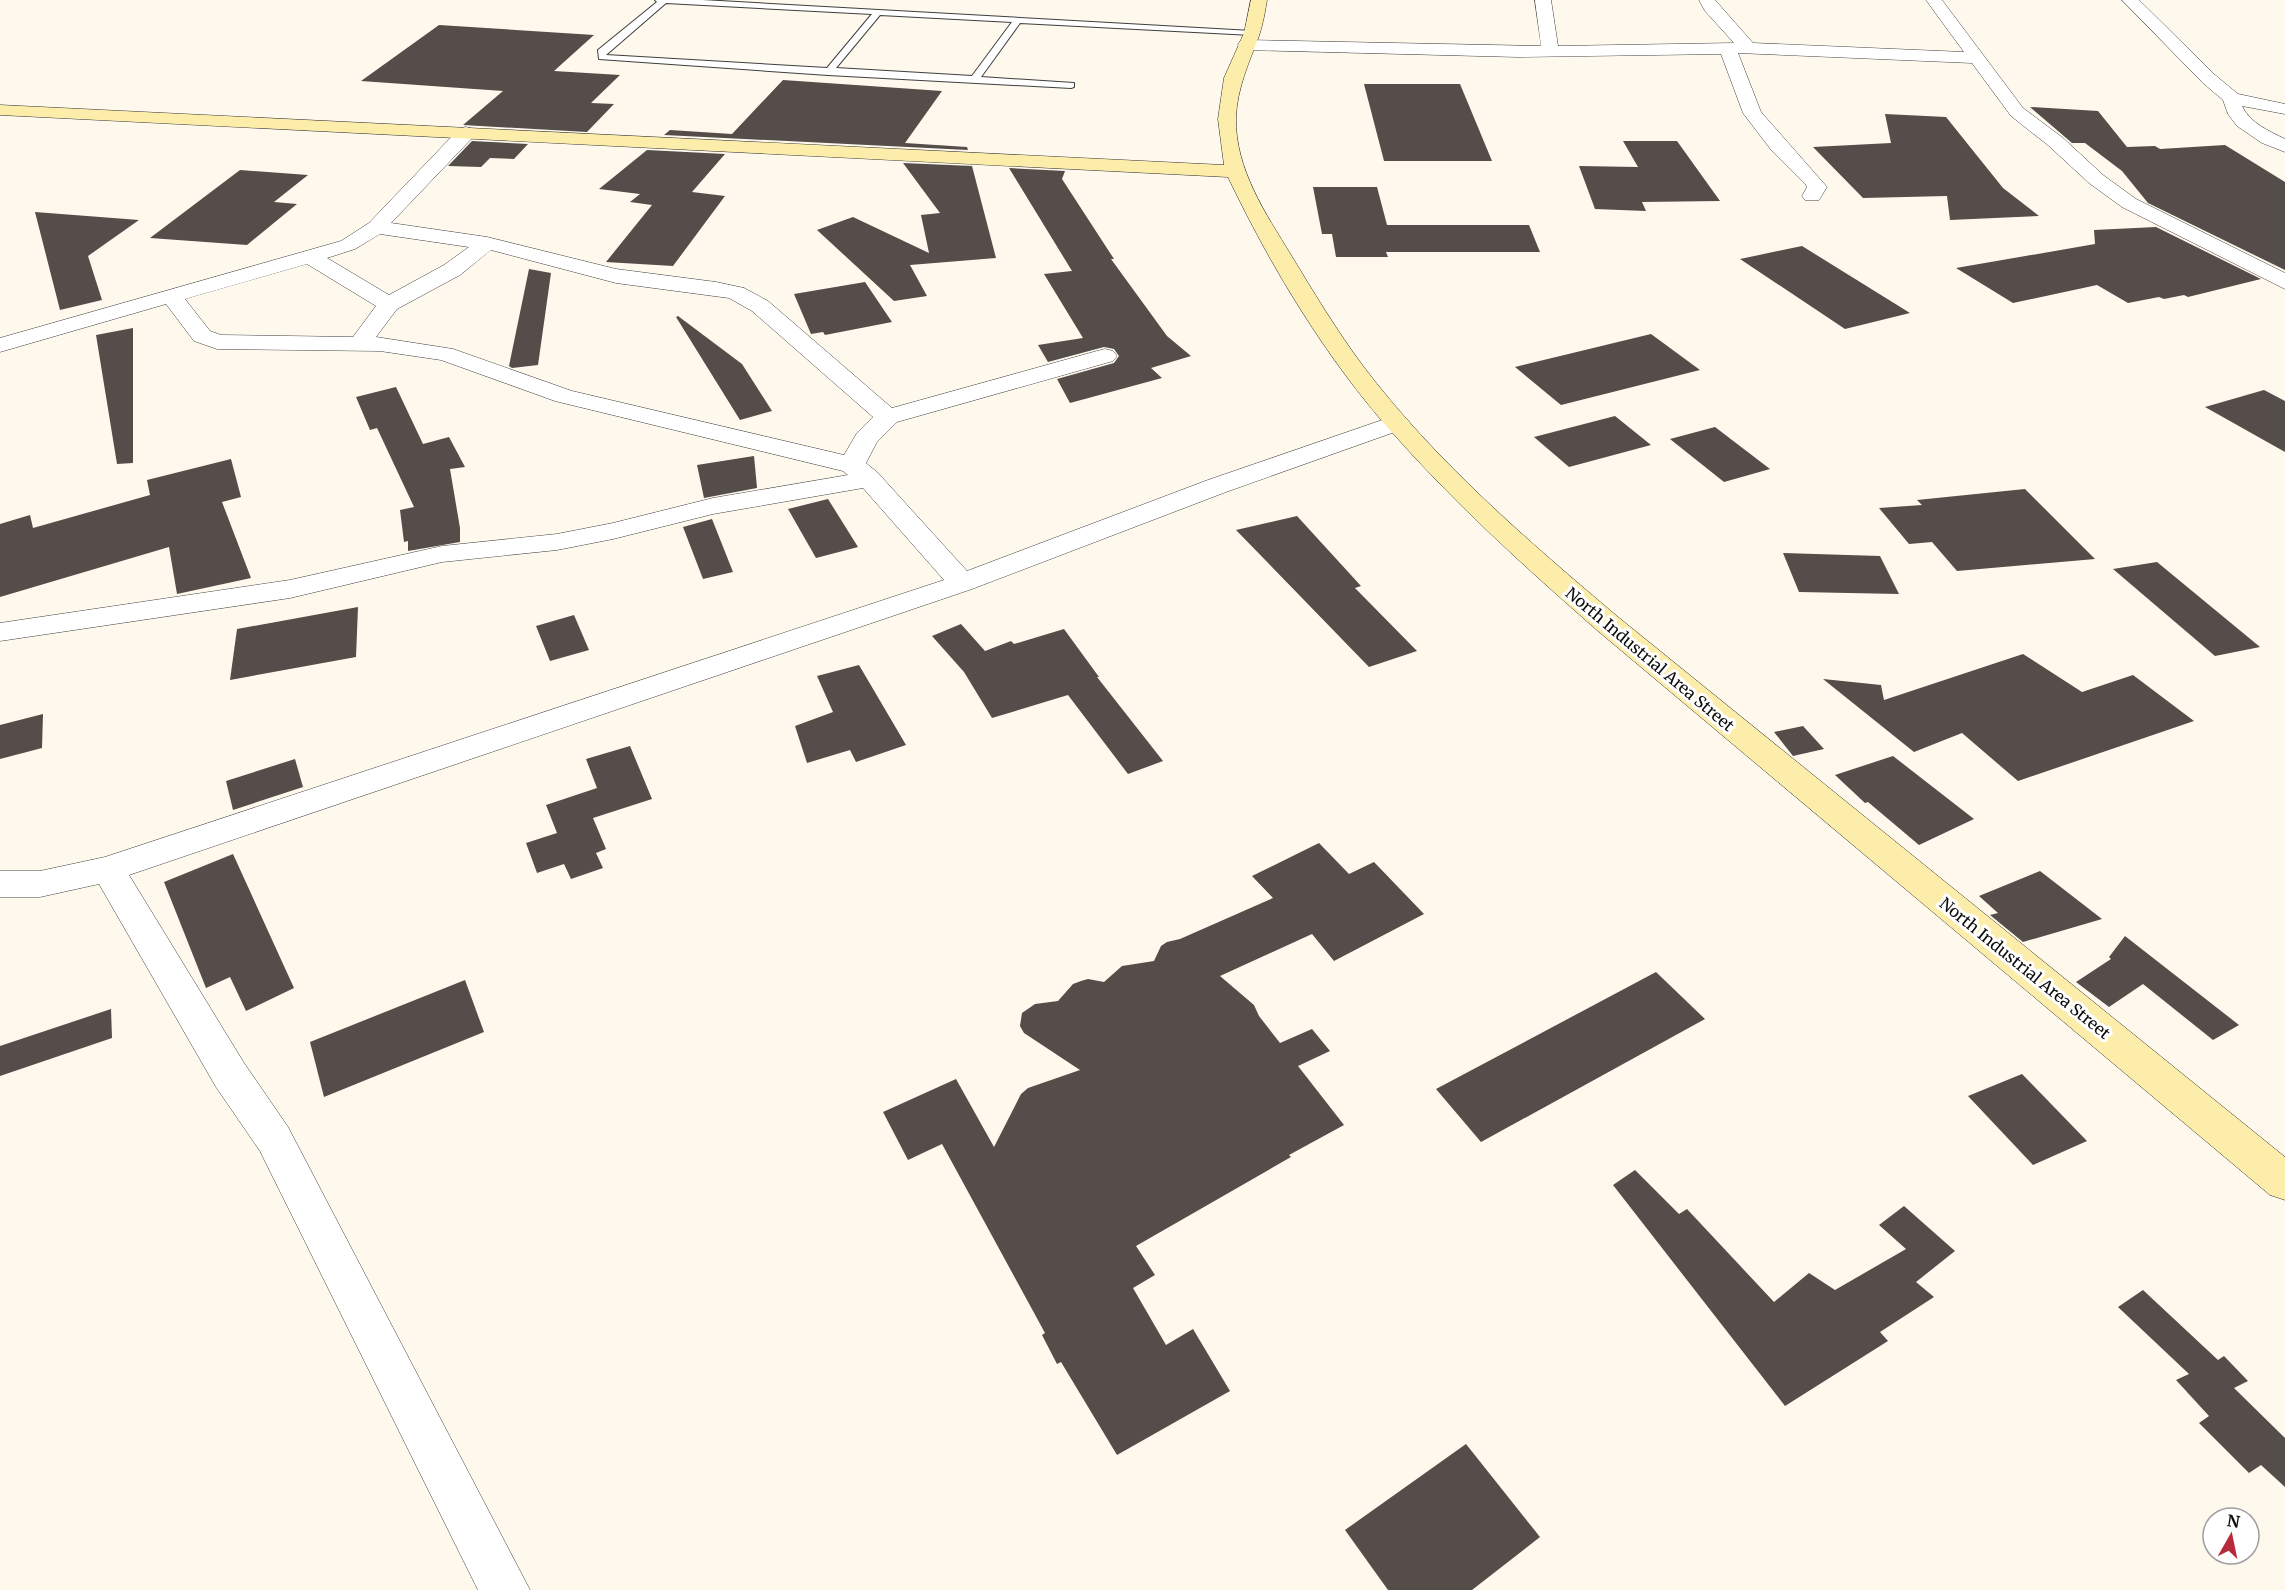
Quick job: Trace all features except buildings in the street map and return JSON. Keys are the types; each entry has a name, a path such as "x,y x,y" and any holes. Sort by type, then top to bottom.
{"main road":[{"name":"North Industrial Area Street","path":"1259,0 1250,39 1233,78 1227,119 1235,171 1284,264 1314,311 1355,371 1397,423 1522,550 1608,624 2285,1182"},
{"path":"0,110 1235,171"}],"street":[{"path":"1543,0 1550,52"},
{"path":"1707,0 1711,8 1748,48"},
{"path":"1934,0 2017,112 2056,142 2109,190 2154,217 2285,282"},
{"path":"2130,0 2209,79 2232,98 2285,109"},
{"path":"1250,39 1393,50 1550,52 1748,48 1978,58"},
{"path":"1727,48 1752,113 1779,147 1813,181 1817,187 1812,196"},
{"path":"2232,98 2234,112 2241,119 2260,133 2285,146"},
{"path":"0,345 311,257 362,238 376,227 466,133"},
{"path":"376,227 487,243 616,276 736,293 760,306 888,417"},
{"path":"360,343 389,304 452,270 487,243"},
{"path":"311,257 389,304"},
{"path":"171,296 202,336 217,342 380,344 445,354 564,396 861,472 962,583"},
{"path":"861,472 866,438 888,417 1105,356"},
{"path":"0,884 40,884 108,869 962,583 1216,486 1397,423"},
{"path":"0,632 290,589 442,554 557,542 613,531 861,472"},
{"path":"108,869 230,1075 274,1139 505,1590"}],"lane":[{"path":"659,0 1017,21 1250,39"},
{"path":"664,0 601,52 602,57 1071,86"},
{"path":"828,72 877,13"},
{"path":"975,79 1017,21"}]}
